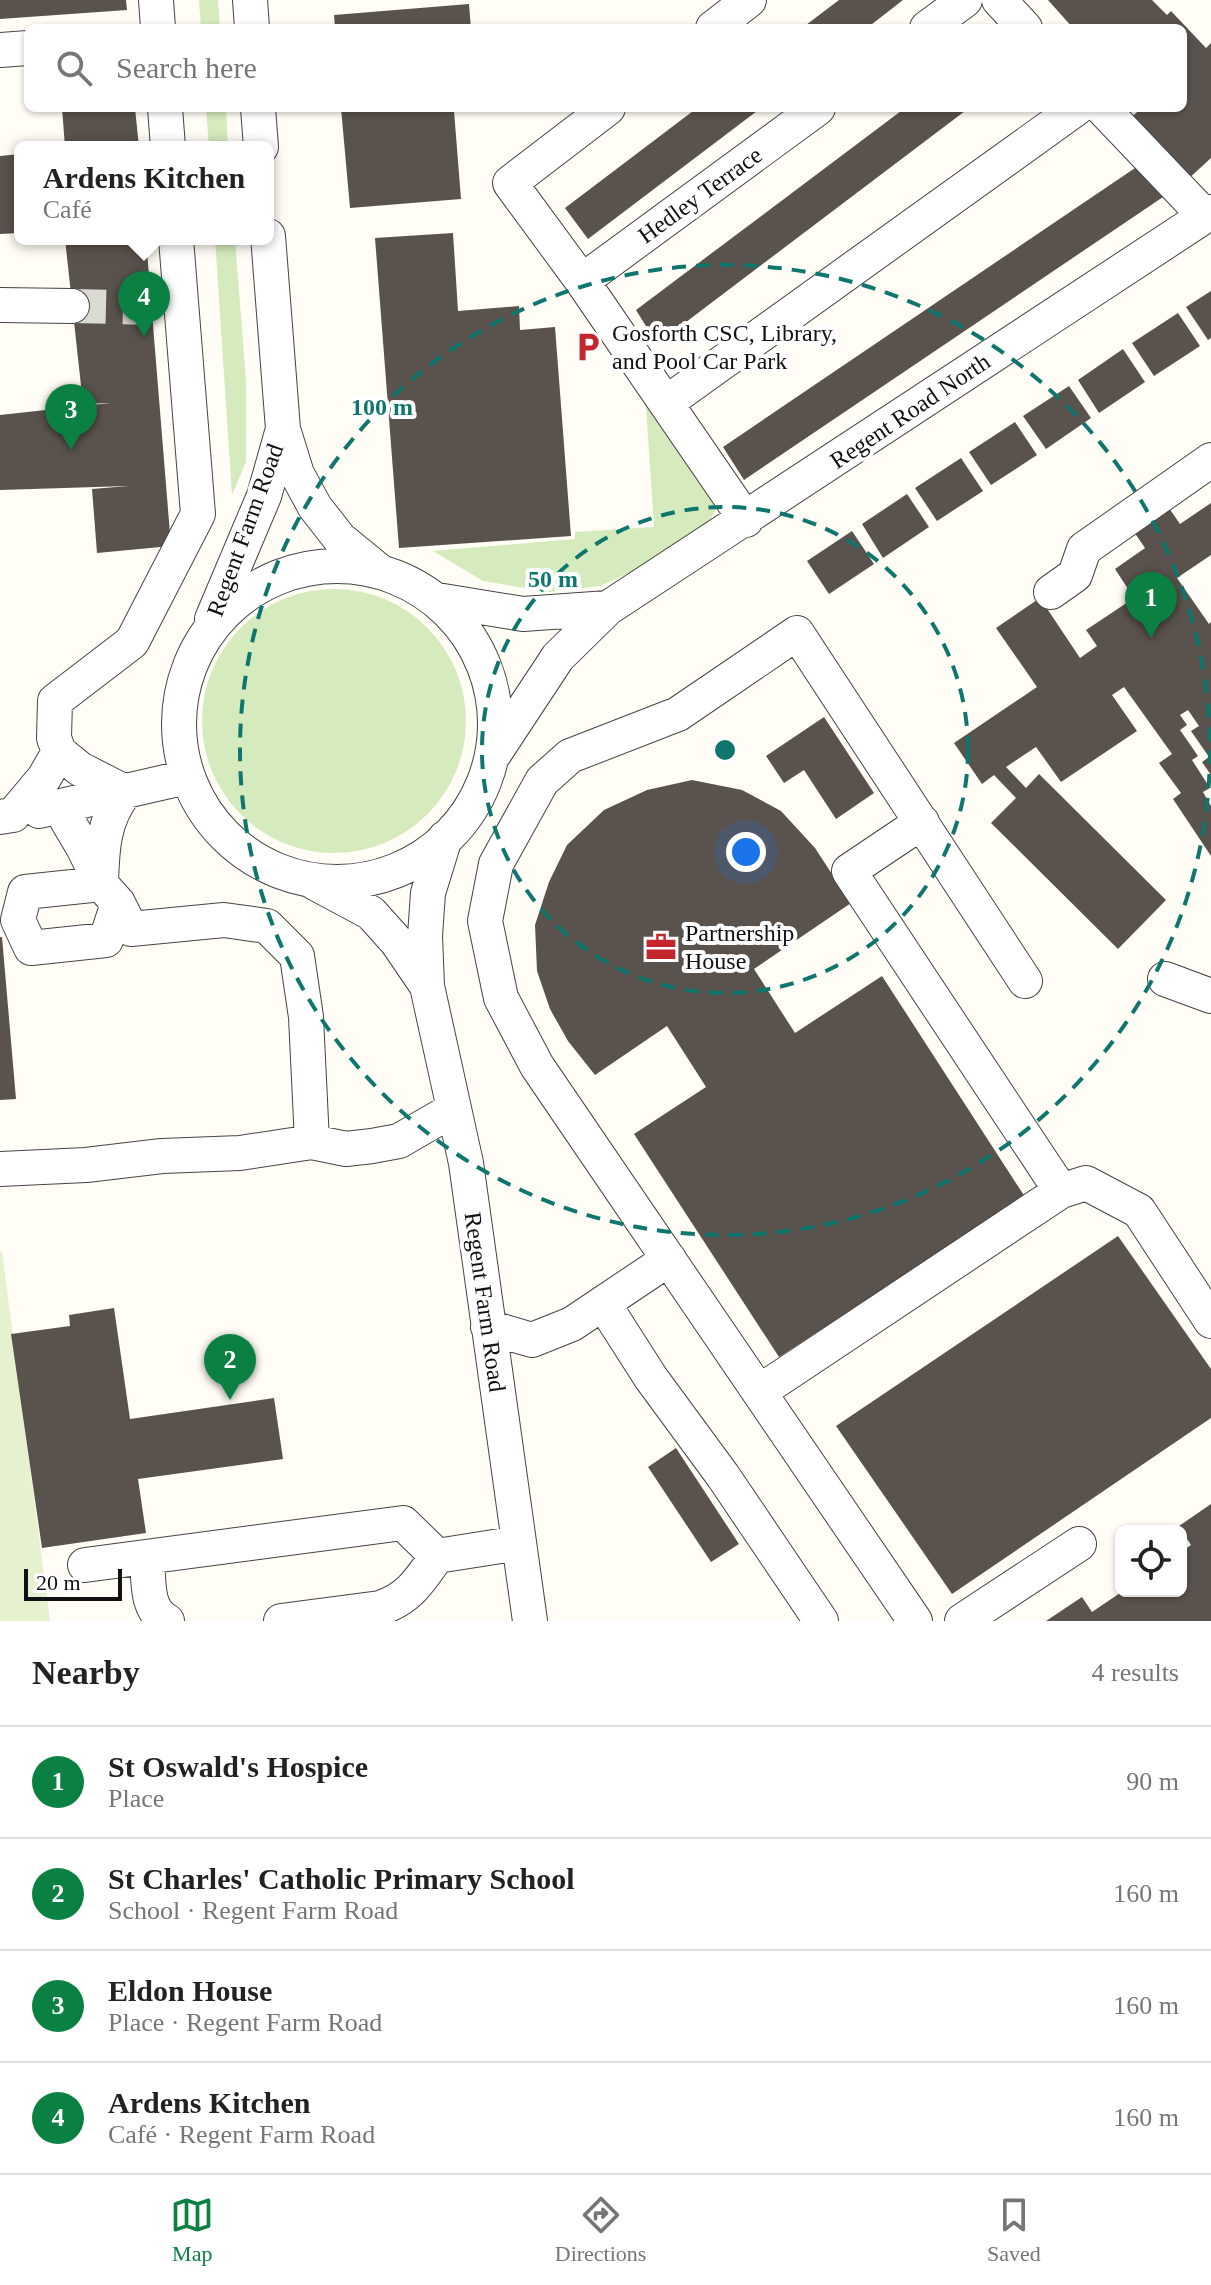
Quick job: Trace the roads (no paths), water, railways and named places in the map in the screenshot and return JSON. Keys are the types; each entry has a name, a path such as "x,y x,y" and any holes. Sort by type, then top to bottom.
{"street":[{"path":"156,0 158,24"},
{"path":"250,0 252,24"},
{"path":"718,24 749,0"},
{"path":"932,24 965,0"},
{"path":"999,0 1021,24"},
{"path":"0,50 24,48"},
{"path":"165,112 168,141"},
{"path":"258,112 261,141"},
{"path":"603,112 510,183 582,281 746,520"},
{"name":"Hedley Terrace","path":"582,281 813,112"},
{"path":"666,403 1071,112"},
{"path":"1106,112 1208,214"},
{"name":"Regent Road North","path":"489,761 558,657 608,608 1208,214"},
{"path":"125,792 80,769 59,752 54,738 55,701 132,642 198,514 166,308 175,245"},
{"name":"Regent Farm Road","path":"269,245 283,429 297,474 315,507 340,539 381,572"},
{"path":"0,305 72,306"},
{"name":"Regent Farm Road","path":"207,631 246,593 294,571 344,565 381,572 393,575 437,600 471,638 491,684 495,734 485,782 460,825 423,858 378,878 333,883 307,879 287,875 246,855 212,824 187,777 178,731 184,678 264,496 283,429"},
{"path":"1051,592 1075,575 1084,549 1211,460"},
{"name":"Regent Road North","path":"437,600 501,613 608,608"},
{"path":"915,1621 537,1066 501,998 485,921 496,864 542,781 570,756 678,714 797,633 1025,981"},
{"path":"6,816 44,778 59,752"},
{"path":"6,816 60,808 187,777"},
{"path":"109,893 102,847 112,809 125,792"},
{"path":"60,808 131,929 224,920 267,926 297,956 306,1017 312,1142"},
{"path":"922,822 849,871 1061,1191"},
{"name":"Regent Farm Road","path":"445,838 428,893 425,936 427,986 466,1163 530,1621"},
{"name":"Regent Farm Road","path":"307,879 371,913 397,942 427,986"},
{"path":"1165,979 1211,996"},
{"path":"0,1169 240,1153 312,1142 346,1149 399,1141 454,1109"},
{"path":"759,1392 1061,1191 1086,1183 1139,1211 1211,1321"},
{"path":"488,1327 532,1340 572,1324 669,1259"},
{"path":"603,1303 651,1378 723,1476 821,1621"},
{"path":"85,1565 403,1523 437,1556"},
{"path":"281,1621 380,1608 396,1603 414,1588 437,1556 519,1543"},
{"path":"962,1621 1079,1544"},
{"path":"147,1557 153,1608 167,1621"}],"tunnel":[{"path":"72,306 151,308"}],"place":[{"name":"Ardens Kitchen","path":"144,337"},
{"name":"Gosforth CSC, Library, and Pool Car Park","path":"588,347"},
{"name":"Eldon House","path":"71,450"},
{"name":"St Oswald's Hospice","path":"1151,638"},
{"name":"Partnership House","path":"661,947"},
{"name":"St Charles' Catholic Primary School","path":"230,1400"}]}
